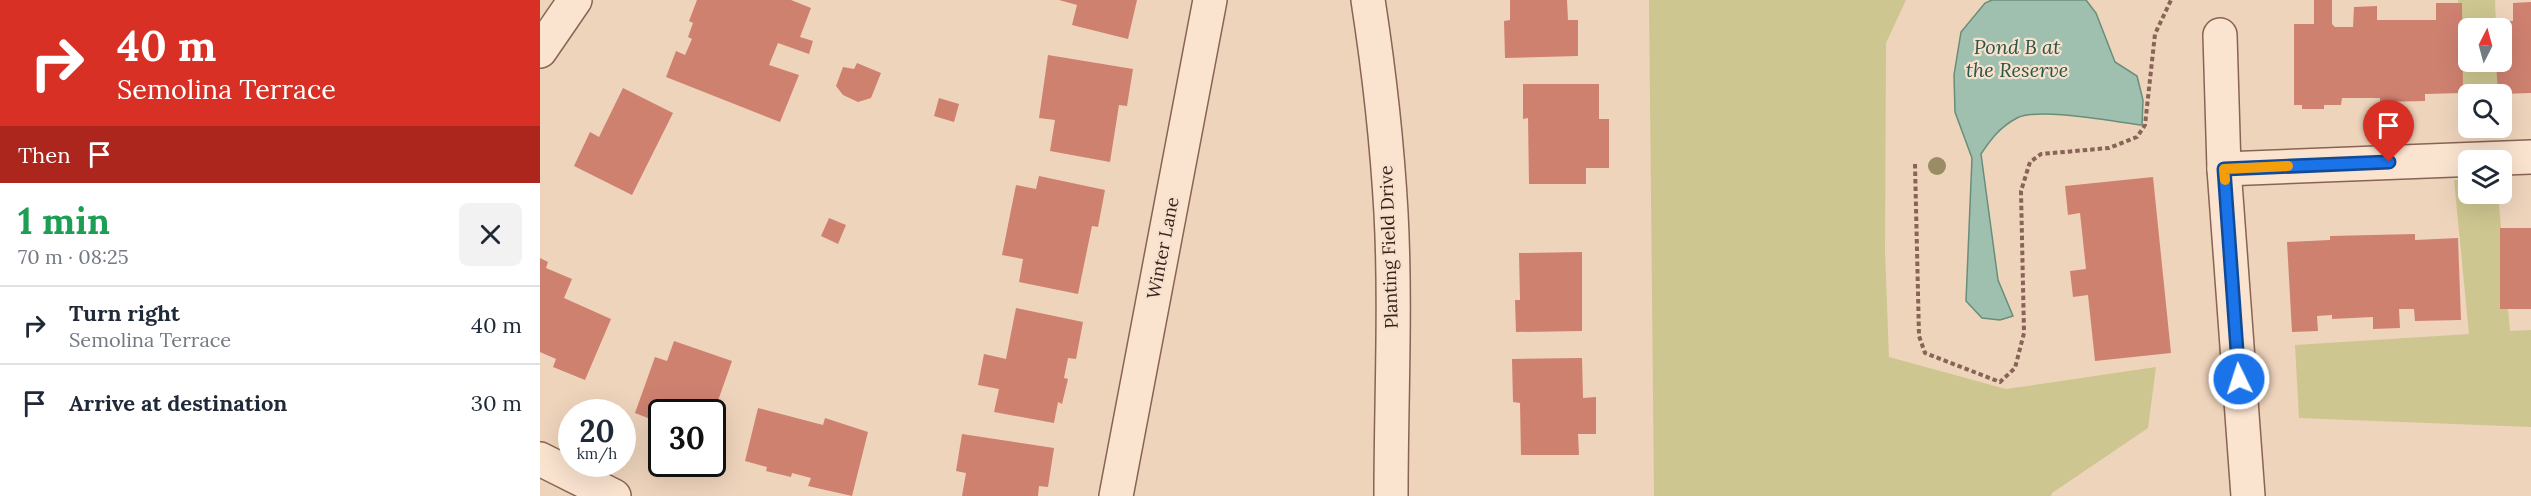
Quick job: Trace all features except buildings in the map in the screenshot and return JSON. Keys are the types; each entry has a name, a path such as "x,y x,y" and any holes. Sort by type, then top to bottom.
{"street":[{"path":"540,51 575,0"},
{"name":"Winter Lane","path":"1116,496 1210,0"},
{"name":"Planting Field Drive","path":"1368,0 1381,83 1391,213 1393,281 1391,496"},
{"path":"2220,35 2224,169 2247,496"},
{"path":"2224,169 2531,157"},
{"path":"540,459 614,496"}],"path":[{"path":"1916,164 1919,336 1925,353 2000,382 2015,368 2024,333 2021,190 2030,162 2041,154 2109,148 2137,137 2145,125 2155,34 2171,0"}],"shaded area":[{"path":"1649,0 1906,0 1886,43 1885,252 1889,357 2006,389 2156,367 2148,428 2052,493 2051,496 1654,496"},
{"path":"2458,0 2495,0 2496,18 2459,18"},
{"path":"2462,72 2497,72 2498,84 2463,84"},
{"path":"2454,180 2458,180 2458,204 2499,204 2510,331 2531,330 2531,427 2299,418 2295,345 2469,334"}],"water":[{"name":"Pond B at the Reserve","path":"1992,0 2086,0 2096,13 2115,62 2137,76 2143,100 2142,125 2059,115 2028,115 2017,118 2001,129 1981,154 1998,280 2013,316 2000,320 1982,318 1966,301 1972,158 1955,112 1954,75 1961,32 1985,3"}],"slow traffic":[{"path":"2225,180 2224,169 2288,166"}],"route":[{"path":"2239,379 2224,169 2389,162"}]}
